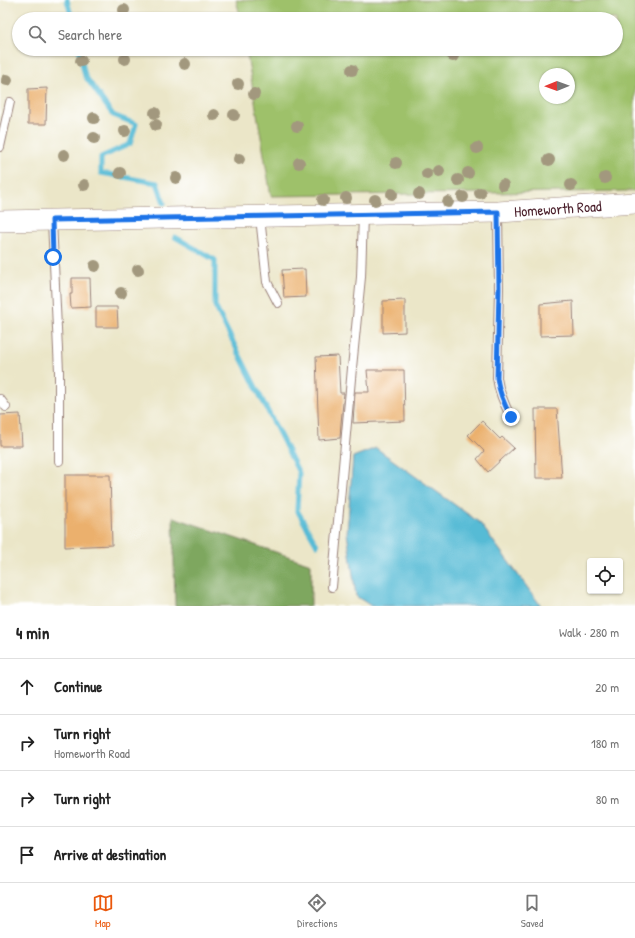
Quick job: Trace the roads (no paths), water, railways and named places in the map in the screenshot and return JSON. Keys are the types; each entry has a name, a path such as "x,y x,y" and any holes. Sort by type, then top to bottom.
{"street":[{"name":"Homeworth Road","path":"0,221 498,212 635,203"}],"lane":[{"path":"0,147 10,102"},
{"path":"498,212 499,289 497,378 498,388 502,400 511,417"},
{"path":"332,587 361,277 363,214"},
{"path":"260,216 267,282 278,302"},
{"path":"52,220 59,371 59,461"},
{"path":"0,399 6,407"}],"water":[{"path":"376,448 480,523 541,606 371,606 356,596 347,533 353,457"}],"waterway":[{"path":"67,0 70,12"},
{"path":"81,56 85,76 113,115 136,124 130,144 101,157 101,173 157,183 164,203"},
{"path":"175,237 215,260 215,306 299,473 297,510 317,545"}]}
